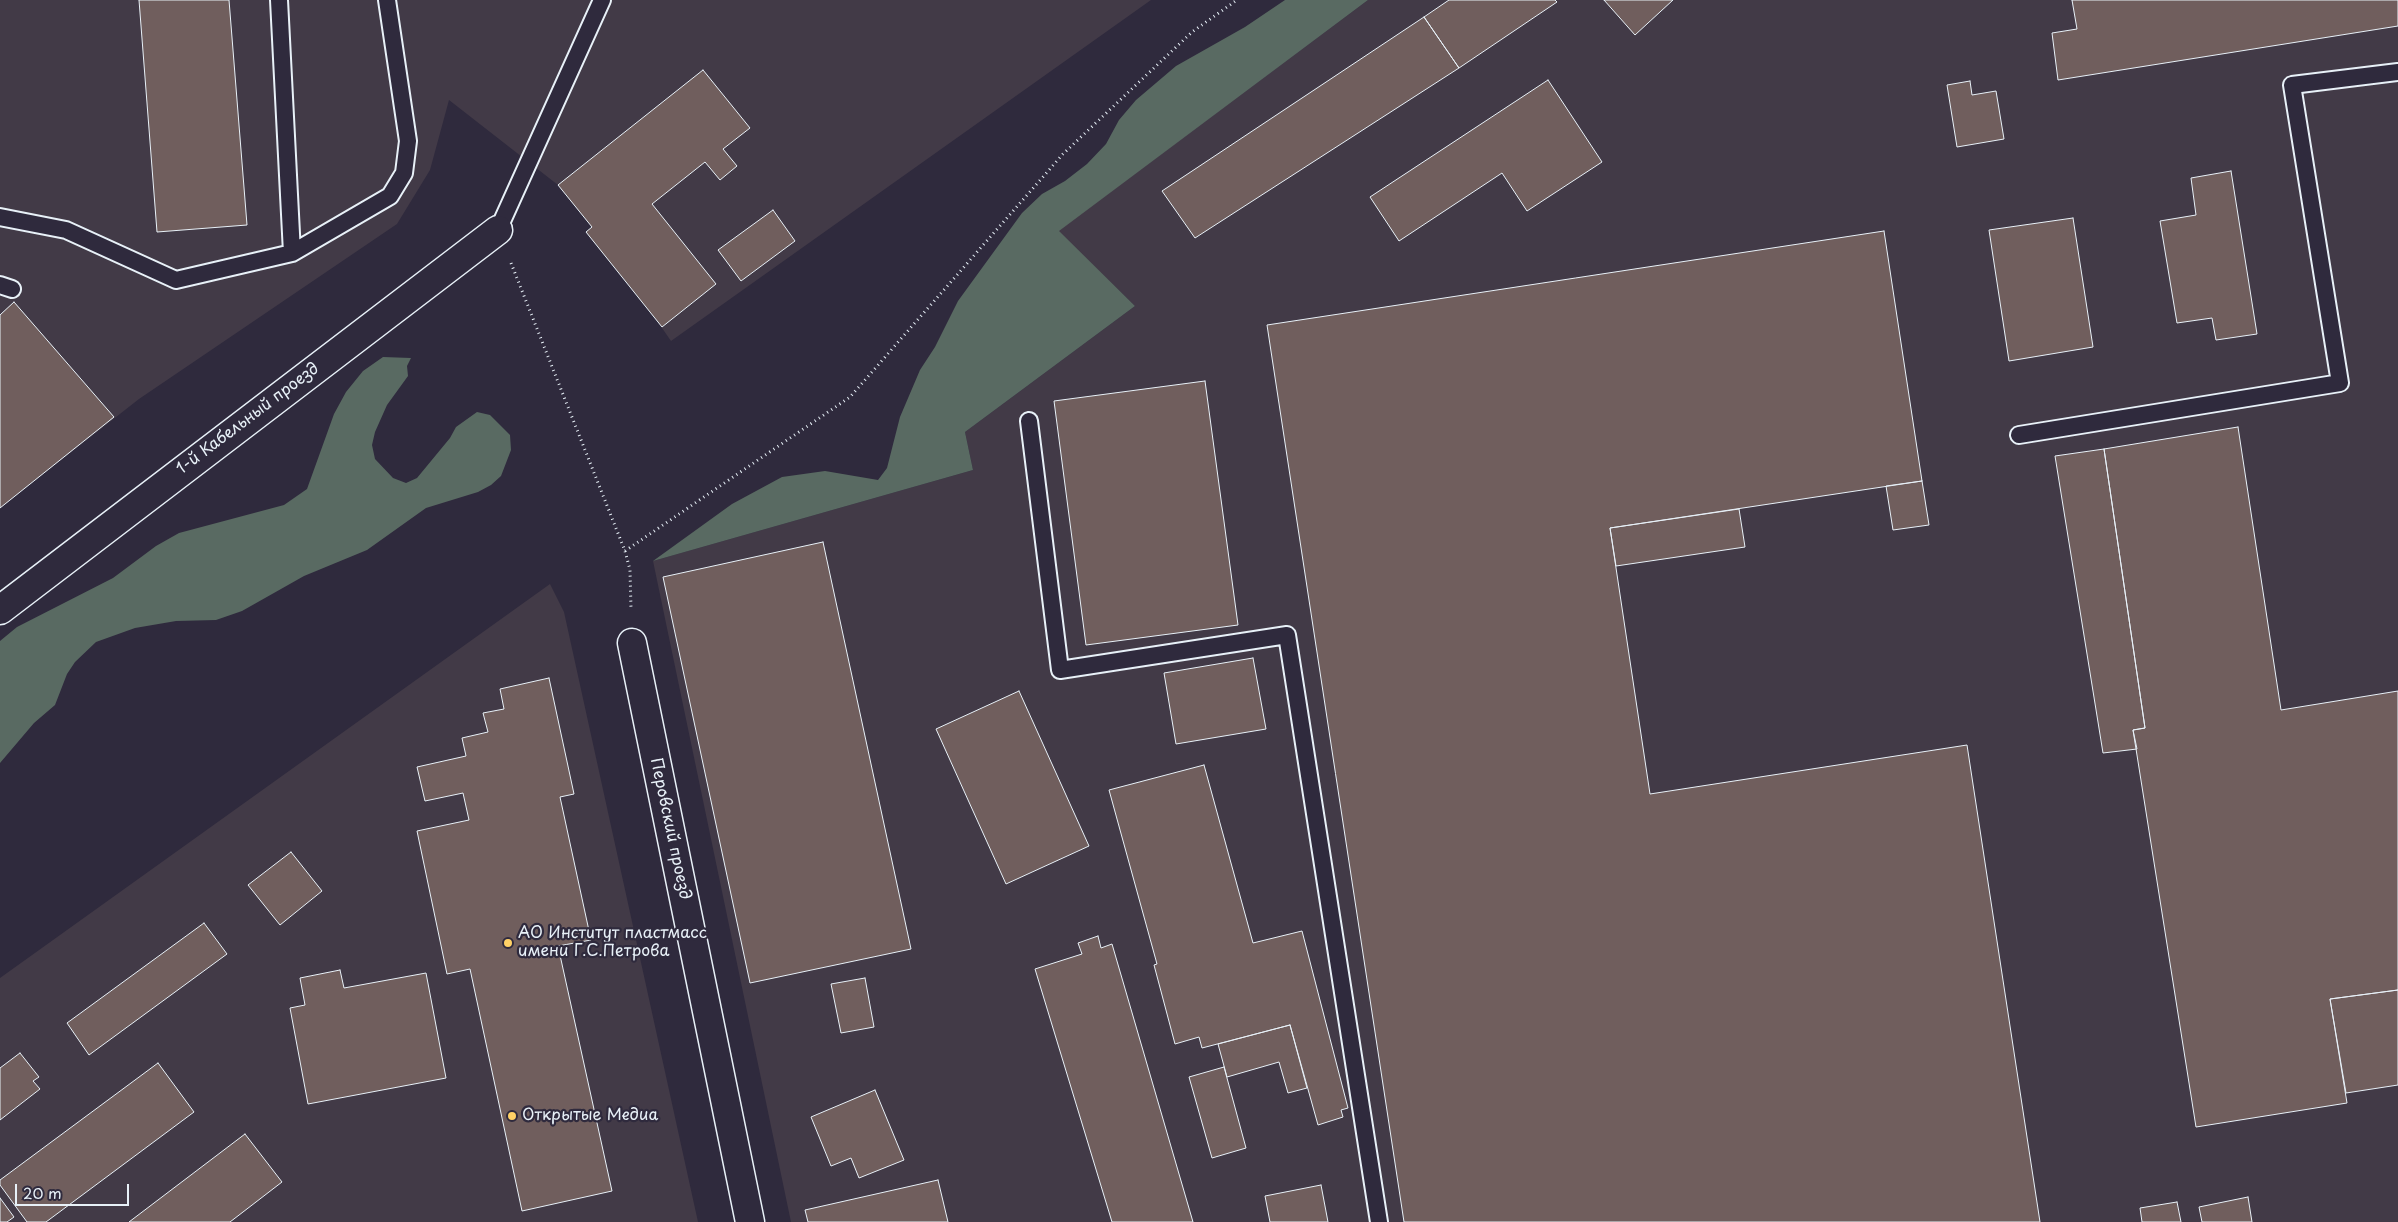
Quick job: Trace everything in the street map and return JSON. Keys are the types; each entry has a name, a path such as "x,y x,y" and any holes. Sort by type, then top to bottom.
{"street":[{"name":"1-й Кабельный проезд","path":"0,610 498,230"},
{"name":"Перовский проезд","path":"632,642 750,1222"}],"lane":[{"path":"279,0 292,253"},
{"path":"0,217 66,230 176,280 292,253 390,196 404,173 408,141 387,0"},
{"path":"498,230 602,0"},
{"path":"2020,435 2340,383 2292,85 2398,72"},
{"path":"1028,422 1060,670 1287,635 1379,1222"}],"path":[{"path":"625,551 850,397 1063,154 1192,32 1237,0"},
{"path":"498,230 625,551 630,570 632,642"}],"shaded area":[{"path":"0,0 1151,0 671,341 592,227 558,185 449,100 430,170 397,224 139,399 0,508"},
{"path":"1368,0 2398,0 2398,1222 791,1222 653,561 973,470 965,432 1135,306 1058,231"},
{"path":"550,584 564,612 698,1222 0,1222 0,978"}],"green space":[{"path":"1285,0 1368,0 1059,231 1135,306 965,432 973,470 653,561 732,504 782,477 825,471 878,480 887,468 900,417 920,370 935,347 958,301 1022,213 1042,194 1065,181 1087,164 1106,144 1119,120 1136,100 1176,66 1245,27"},
{"path":"383,357 411,358 407,366 408,376 387,405 375,432 372,445 375,459 393,478 406,483 417,478 450,438 456,427 477,412 490,415 510,435 511,450 501,476 491,485 478,492 426,508 367,550 304,576 242,611 216,620 176,621 135,628 96,642 75,662 67,674 55,705 34,723 0,763 0,641 17,627 113,578 156,546 179,533 284,505 307,489 334,414 346,392 363,371"}],"building":[{"path":"139,0 229,0 247,225 157,232"},
{"path":"1449,0 1555,0 1557,2 1459,68 1424,17"},
{"path":"1604,0 1673,0 1635,35"},
{"path":"2072,0 2398,0 2398,26 2058,80 2052,33 2077,29"},
{"path":"1424,17 1459,68 1195,238 1162,191"},
{"path":"703,70 750,128 723,149 737,166 720,180 705,162 652,204 716,284 662,327 586,232 592,227 558,185"},
{"path":"1548,80 1602,162 1527,211 1502,173 1399,241 1370,197"},
{"path":"1970,81 1972,95 1996,91 2004,139 1957,147 1947,85"},
{"path":"2231,171 2257,334 2216,340 2212,318 2177,323 2160,221 2196,215 2191,178"},
{"path":"773,210 795,241 741,281 718,250"},
{"path":"2073,218 2093,347 2009,361 1989,230"},
{"path":"1884,231 1922,481 1610,528 1650,794 1967,745 2040,1222 1404,1222 1267,325"},
{"path":"14,302 114,417 0,508 0,315"},
{"path":"1205,381 1238,625 1086,645 1054,401"},
{"path":"2238,427 2281,710 2398,691 2398,990 2330,999 2347,1103 2196,1127 2133,730 2145,728 2104,449"},
{"path":"2104,449 2145,728 2133,730 2137,749 2103,753 2055,456"},
{"path":"1922,481 1929,525 1893,530 1886,486"},
{"path":"1739,509 1745,547 1616,566 1610,528"},
{"path":"823,542 911,949 750,983 663,577"},
{"path":"1253,658 1266,729 1176,744 1164,673"},
{"name":"АО Институт пластмасс имени Г.С.Петрова","path":"549,678 574,794 560,797 591,940 558,946 612,1191 522,1211 470,969 447,974 417,831 469,820 463,793 425,801 417,767 466,756 462,738 488,732 483,713 504,709 500,689"},
{"path":"1019,691 1089,846 1006,884 936,729"},
{"path":"1204,765 1253,943 1302,931 1348,1108 1341,1110 1343,1117 1318,1125 1290,1025 1202,1048 1199,1037 1175,1044 1154,965 1157,964 1109,790"},
{"path":"291,852 322,891 280,925 248,885"},
{"path":"204,923 227,954 89,1055 67,1023"},
{"path":"1098,936 1101,948 1112,944 1193,1222 1112,1222 1035,969 1082,954 1078,943"},
{"path":"340,970 344,988 426,973 446,1078 308,1104 290,1008 305,1005 300,978"},
{"path":"865,978 874,1027 841,1033 831,984"},
{"path":"2398,990 2398,1085 2346,1093 2330,999"},
{"path":"1290,1025 1307,1088 1288,1093 1279,1062 1227,1077 1218,1044"},
{"path":"20,1053 39,1077 33,1081 40,1089 0,1120 0,1068"},
{"path":"158,1063 194,1112 46,1222 27,1222 0,1185 0,1180"},
{"path":"1224,1067 1246,1148 1212,1158 1189,1077"},
{"path":"875,1090 904,1160 859,1178 851,1158 831,1166 811,1117"},
{"path":"245,1134 282,1182 230,1222 129,1222"},
{"path":"938,1180 948,1222 808,1222 805,1210"},
{"path":"1321,1185 1328,1222 1270,1222 1265,1196"},
{"path":"2248,1197 2252,1222 2202,1222 2199,1207"},
{"path":"0,1198 14,1217 7,1222 0,1222"},
{"path":"2177,1202 2181,1222 2142,1222 2140,1208"}],"place":[{"name":"АО Институт пластмасс имени Г.С.Петрова","path":"508,943"},
{"name":"Открытые Медиа","path":"512,1116"}]}
